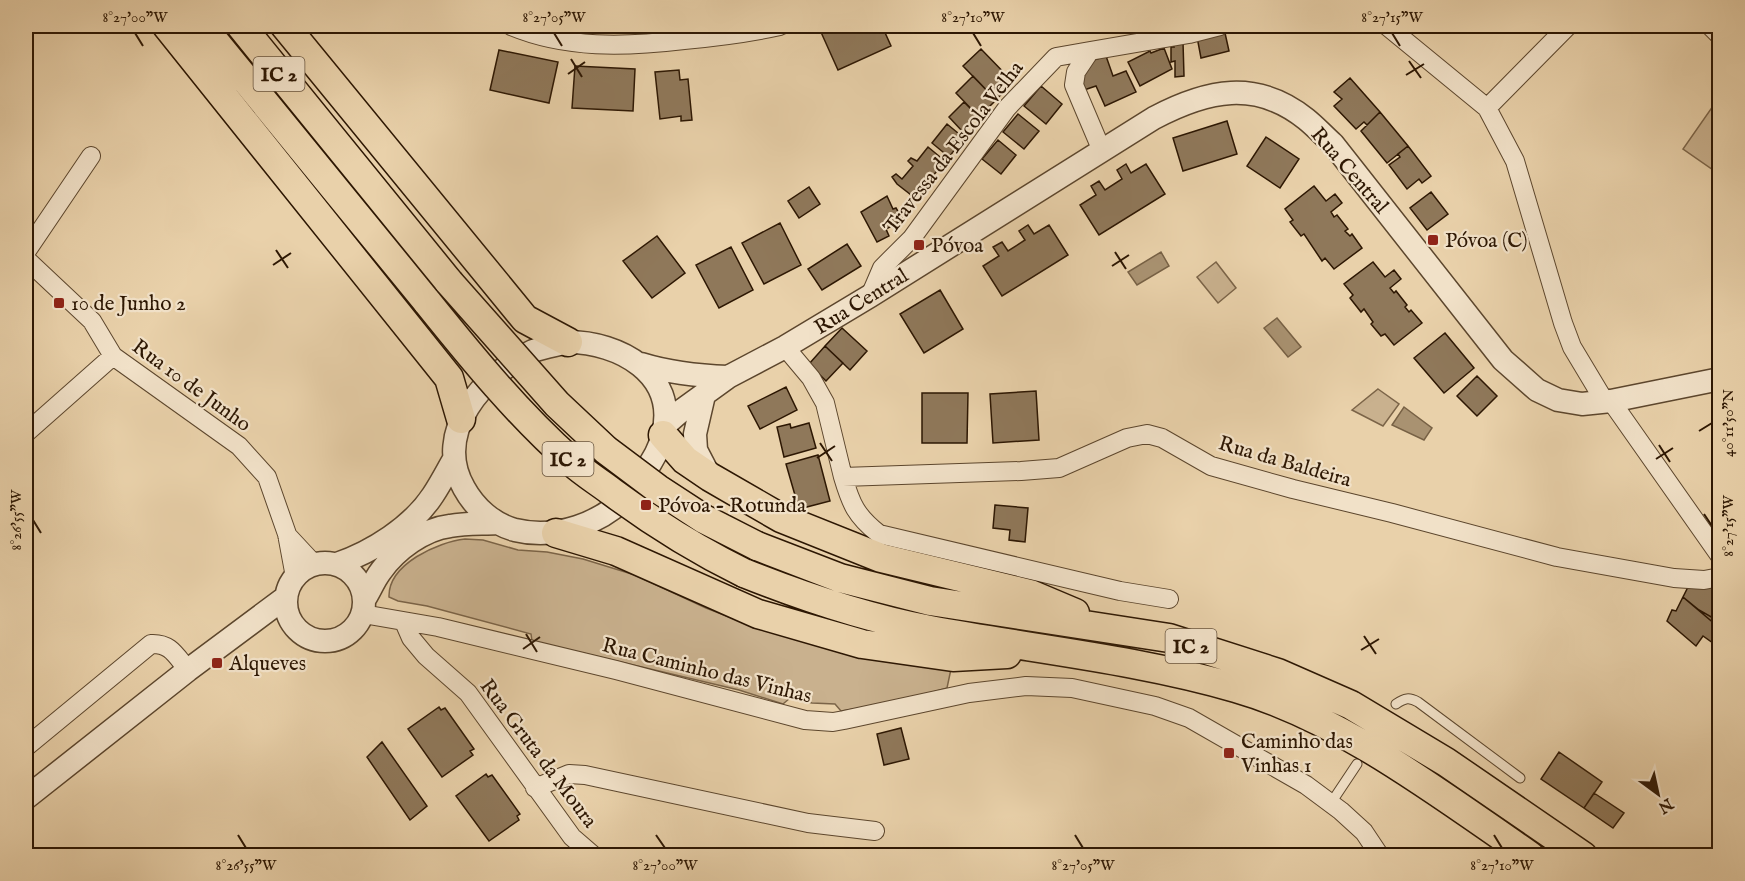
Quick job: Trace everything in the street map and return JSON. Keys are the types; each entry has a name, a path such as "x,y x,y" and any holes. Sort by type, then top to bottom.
{"highway":[{"path":"167,26 449,378 461,419"},
{"name":"IC 2","path":"202,26 478,364 523,415 574,464 652,522 701,552 744,573 813,600 927,630 1149,666 1238,688 1298,711 1375,752 1530,855"},
{"name":"IC 2","path":"241,26 449,282 557,404 606,450 658,489 704,519 757,546 840,578 930,602 1168,638 1278,673 1351,705 1446,762 1583,855"},
{"path":"285,26 525,319 568,342"},
{"path":"664,430 685,460 782,518 881,558 1030,594 1115,630"},
{"path":"556,533 616,551 758,614 862,644 953,657 1060,652"}],"street":[{"path":"511,26 532,35 580,44 639,45 742,34 780,26"},
{"name":"Travessa da Escola Velha","path":"870,296 882,268 912,238 1007,108 1056,57 1189,34 1220,26"},
{"path":"1387,26 1487,108 1515,161 1572,347 1608,402 1719,556"},
{"path":"1487,108 1568,26"},
{"path":"1710,26 1719,36"},
{"path":"1090,51 1076,72 1074,85 1102,151"},
{"name":"Rua Central","path":"664,430 681,411 728,377 870,296 1182,103 1218,93 1253,93 1281,103 1305,118 1333,144 1503,360 1537,390 1558,400 1582,404 1608,402 1719,379"},
{"path":"26,252 91,156"},
{"name":"Rua 10 de Junho","path":"26,259 92,321 113,356 239,446 267,477 287,534 290,597"},
{"path":"568,342 604,346 641,364 660,391 664,406 664,430 653,461 631,492 615,507 591,522 556,533 515,530 498,523 469,498 460,482 454,459 455,440 461,419 476,394 503,369 534,351 568,342"},
{"path":"784,347 811,378 825,403 850,503 863,522 879,534 1120,591 1169,599"},
{"path":"26,433 113,356"},
{"name":"Rua Central","path":"641,364 692,376 728,377"},
{"path":"704,395 695,434 696,450 710,477"},
{"name":"Rua da Baldeira","path":"843,477 1059,468 1127,438 1147,434 1162,438 1211,466 1557,557 1674,578 1704,580 1719,577"},
{"path":"454,459 432,496 415,516 375,548 303,569 290,597 294,628 303,636 315,640 327,642 338,639 349,633 357,624 380,572 395,556 417,539 436,529 450,526 498,523"},
{"name":"Rua 10 de Junho","path":"287,534 326,564"},
{"path":"326,564 347,570 356,578 362,588 363,607"},
{"path":"26,798 188,670 255,619 290,597"},
{"name":"Rua Caminho das Vinhas","path":"363,607 404,622 438,627 616,670 805,720 834,722 995,688 1026,686 1072,688 1155,706 1189,718 1306,785 1364,832 1380,855"},
{"name":"Rua Gruta da Moura","path":"404,622 411,638 426,656 468,693 572,837 594,855"},
{"path":"26,747 151,644 168,646 188,670"},
{"path":"535,788 569,774 585,775 808,823 875,831"}],"lane":[{"path":"1396,704 1410,698 1418,702 1520,778"},
{"path":"1331,803 1357,764"}],"shaded area":[{"path":"1713,106 1719,110 1719,174 1683,149"},
{"path":"1161,252 1169,266 1137,285 1128,272"},
{"path":"1216,262 1236,288 1218,303 1197,277"},
{"path":"1277,318 1301,347 1288,357 1264,328"},
{"path":"1378,389 1399,404 1383,426 1352,410"},
{"path":"1404,407 1432,428 1424,440 1392,425"},
{"path":"465,539 483,540 518,550 547,552 583,559 635,575 706,608 755,627 951,669 947,688 898,702 841,711 835,704 812,703 790,698 783,704 739,690 532,641 531,634 389,597 391,585 405,565 429,550"}],"building":[{"path":"830,26 882,26 891,46 838,70 820,30"},
{"path":"1225,33 1229,51 1201,58 1197,37"},
{"path":"1183,42 1184,76 1175,77 1175,61 1171,62 1171,47 1174,47 1173,44"},
{"path":"1164,48 1172,69 1140,86 1128,62 1150,51 1151,53"},
{"path":"981,49 1013,82 996,100 963,66"},
{"path":"499,50 558,62 549,103 490,90"},
{"path":"1106,56 1113,76 1126,71 1136,92 1105,106 1096,86 1084,90 1082,83 1084,69 1094,60"},
{"path":"575,66 635,69 633,111 572,108"},
{"path":"679,70 680,80 688,79 692,120 681,121 681,116 660,119 655,72"},
{"path":"973,76 996,100 979,117 956,93"},
{"path":"1350,78 1380,112 1367,125 1364,122 1356,129 1334,106 1342,99 1334,92"},
{"path":"1041,86 1062,104 1046,124 1024,106"},
{"path":"964,102 978,116 962,131 949,117"},
{"path":"1380,112 1408,146 1387,163 1361,131"},
{"path":"1018,114 1039,131 1024,149 1003,132"},
{"path":"1227,121 1237,154 1183,171 1173,138"},
{"path":"947,124 964,138 949,157 932,143"},
{"path":"1266,137 1299,159 1280,188 1247,166"},
{"path":"998,140 1016,155 1001,174 982,159"},
{"path":"1408,146 1431,176 1422,183 1419,179 1407,189 1389,165 1400,157 1398,154"},
{"path":"928,147 945,161 915,198 892,177 896,174 902,179 913,166 908,161 911,158 917,161"},
{"path":"1126,164 1131,173 1146,164 1165,194 1099,235 1080,205 1096,195 1091,186 1099,181 1105,190 1122,179 1117,170"},
{"path":"1314,186 1326,201 1335,194 1342,203 1331,212 1334,217 1337,215 1348,229 1345,231 1350,236 1352,234 1362,248 1334,269 1325,258 1322,261 1304,234 1301,236 1290,222 1293,220 1285,209"},
{"path":"809,187 820,204 799,218 788,201"},
{"path":"1431,192 1448,214 1427,230 1410,208"},
{"path":"887,196 893,209 896,208 903,220 886,229 889,236 877,242 861,212"},
{"path":"780,223 801,265 764,284 742,243"},
{"path":"1028,225 1034,234 1049,225 1068,255 1002,296 983,266 999,256 993,247 1002,242 1008,251 1025,240 1019,231"},
{"path":"657,236 685,273 652,298 623,261"},
{"path":"847,244 861,266 822,290 808,269"},
{"path":"731,247 753,290 719,308 696,265"},
{"path":"1373,262 1385,277 1394,270 1401,279 1390,288 1394,293 1396,291 1407,305 1405,307 1409,312 1411,310 1422,323 1394,345 1385,334 1381,336 1371,324 1373,322 1364,309 1361,312 1350,298 1353,295 1344,284"},
{"path":"940,290 963,329 924,353 900,314"},
{"path":"842,328 867,351 850,370 825,346"},
{"path":"1445,333 1474,368 1444,393 1414,358"},
{"path":"825,346 843,363 826,381 809,364"},
{"path":"1477,376 1497,396 1477,416 1457,396"},
{"path":"786,387 797,410 760,429 748,406"},
{"path":"1036,391 1039,440 993,443 990,394"},
{"path":"922,393 968,393 967,443 922,443"},
{"path":"809,423 816,448 784,457 777,427 790,424 791,428"},
{"path":"818,455 830,501 799,509 786,464"},
{"path":"995,505 1028,508 1025,542 1009,540 1010,530 993,528"},
{"path":"1720,583 1720,621 1716,625 1683,597 1689,585"},
{"path":"1683,597 1699,610 1720,622 1720,648 1703,636 1696,646 1667,621 1672,610 1676,611"},
{"path":"439,707 441,710 445,708 474,749 470,751 473,755 442,777 408,729"},
{"path":"901,728 909,759 884,765 877,734"},
{"path":"382,742 427,806 410,820 367,757"},
{"path":"1559,752 1602,782 1584,808 1541,779"},
{"path":"486,774 488,777 492,775 520,814 517,816 519,820 489,841 456,796"},
{"path":"1594,793 1624,813 1613,828 1584,808"}],"place":[{"name":"Póvoa (C)","path":"1433,240"},
{"name":"Póvoa","path":"919,245"},
{"name":"10 de Junho 2","path":"59,303"},
{"name":"Póvoa - Rotunda","path":"646,505"},
{"name":"Alqueves","path":"217,663"},
{"name":"Caminho das Vinhas 1","path":"1229,753"}]}
